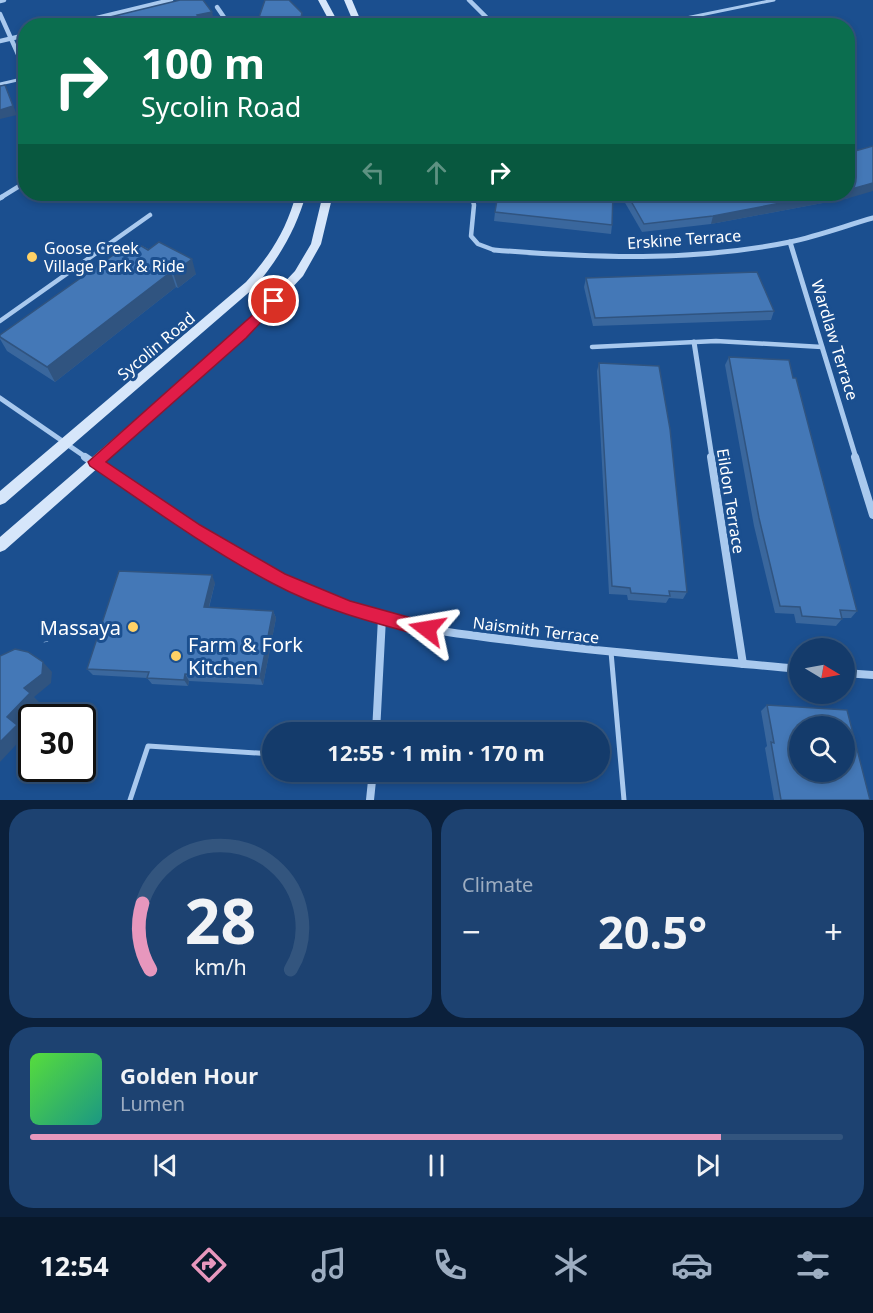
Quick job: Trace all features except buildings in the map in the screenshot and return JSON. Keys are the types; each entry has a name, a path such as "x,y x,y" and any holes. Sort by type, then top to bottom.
{"main road":[{"path":"322,0 332,18"},
{"path":"348,0 356,18"},
{"name":"Sycolin Road","path":"0,499 250,285 271,262 286,237 299,201"},
{"path":"0,546 242,334 299,273 316,244 326,201"}],"street":[{"path":"97,18 171,0"},
{"path":"469,0 487,18"},
{"path":"217,7 225,18"},
{"path":"0,14 18,53"},
{"path":"0,41 18,37"},
{"path":"0,198 18,187"},
{"name":"Erskine Terrace","path":"494,250 608,258 660,256 790,242 873,218"},
{"name":"Wardlaw Terrace","path":"790,242 873,515"},
{"name":"Eildon Terrace","path":"693,342 743,664"},
{"name":"Naismith Terrace","path":"0,398 195,530 279,579 349,608 427,629 611,652 789,668"},
{"path":"377,722 382,618"},
{"path":"855,674 873,675"},
{"path":"370,800 372,782"}],"lane":[{"path":"686,18 774,0"},
{"path":"0,84 18,80"},
{"path":"473,201 471,236 478,244 494,250"},
{"path":"0,321 150,215"},
{"path":"592,346 693,342 822,347"},
{"path":"611,652 624,800"},
{"path":"130,800 148,746 262,753"}],"path":[{"path":"42,624 46,642"}],"place":[{"name":"Goose Creek Village Park & Ride","path":"32,257"},
{"name":"Massaya","path":"133,627"},
{"name":"Farm & Fork Kitchen","path":"176,656"}],"route":[{"path":"274,301 242,334 96,462 195,530 279,579 349,608 427,629"}]}
